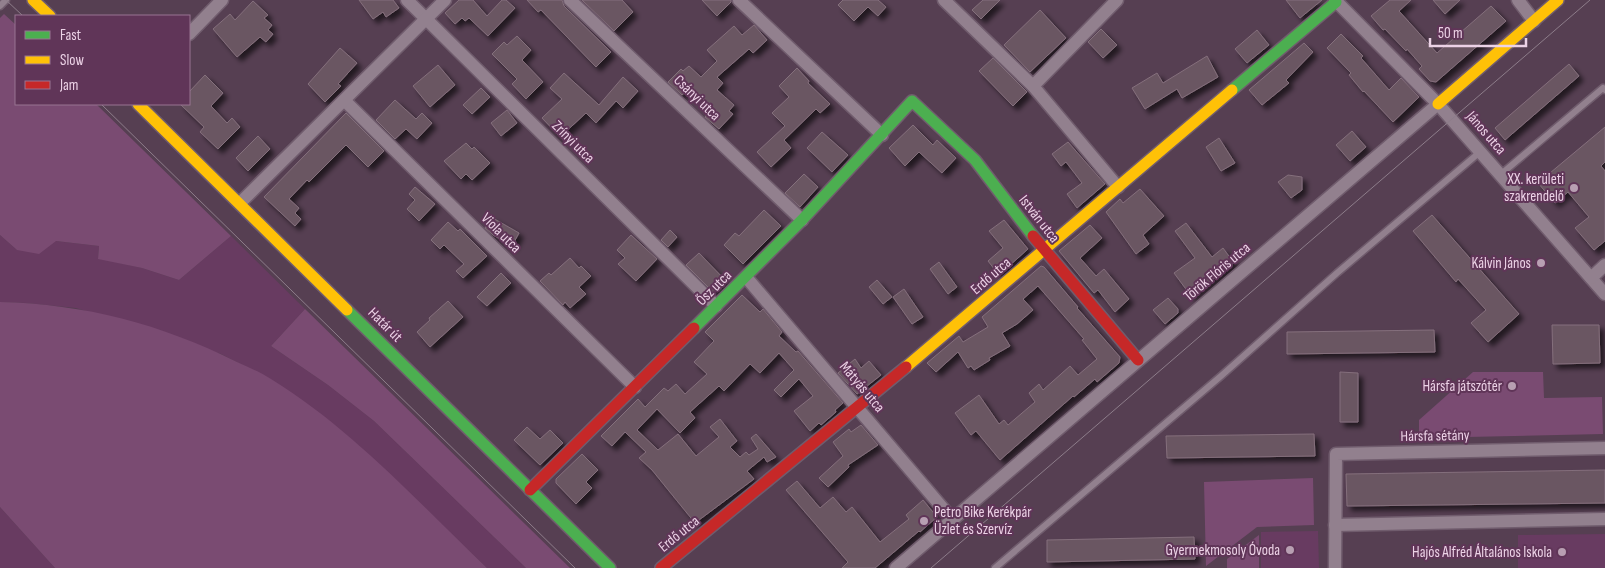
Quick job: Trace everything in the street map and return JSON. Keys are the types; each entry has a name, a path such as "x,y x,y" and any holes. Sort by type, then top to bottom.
{"street":[{"path":"34,0 49,15"},
{"path":"190,33 222,0"},
{"name":"Zrínyi utca","path":"408,0 716,306"},
{"path":"240,204 445,0"},
{"name":"Csányi utca","path":"570,0 802,220"},
{"path":"739,0 882,135"},
{"path":"944,0 1032,86 1118,187"},
{"path":"1032,86 1118,0"},
{"path":"1518,0 1534,21"},
{"name":"Török Flóris utca","path":"896,568 1558,0"},
{"name":"János utca","path":"1336,1 1438,104 1605,294"},
{"name":"Erdő utca","path":"661,568 858,408 1336,1"},
{"name":"Ősz utca","path":"530,490 636,388 802,220 882,135 912,100"},
{"name":"István utca","path":"912,100 975,160 1044,250 1138,360"},
{"name":"Viola utca","path":"345,101 636,388"},
{"name":"Határ út","path":"139,105 610,568"},
{"path":"1591,278 1605,265"},
{"name":"Mátyás utca","path":"746,276 952,519"},
{"name":"Hársfa sétány","path":"1335,568 1336,454 1605,448"},
{"path":"1335,525 1605,519"}],"lane":[{"path":"0,6 6,0"},
{"path":"1500,175 1604,88 1605,90"},
{"path":"995,568 1480,152"}],"shaded area":[{"path":"4,14 15,24 15,105 97,105 231,236 179,280 142,268 98,259 99,246 56,241 39,254 17,250 0,235 0,18"},
{"path":"0,235 17,250 56,241 99,246 98,258 142,268 179,280 231,236 305,309 271,346 328,385 374,421 526,568 487,568 357,444 310,407 270,379 221,354 76,308 0,302"},
{"path":"0,302 62,307 122,318 180,337 263,374 329,420 357,443 487,568 55,568 0,507"},
{"path":"305,309 570,568 526,568 374,421 328,385 271,346"},
{"path":"1473,372 1543,372 1544,398 1602,397 1603,434 1419,438 1419,420"},
{"path":"1313,478 1314,525 1257,527 1206,566 1204,482"},
{"path":"0,507 55,568 0,568"},
{"name":"Gyermekmosoly Óvoda","path":"1318,531 1319,568 1261,568 1261,532"},
{"name":"Hajós Alfréd Általános Iskola","path":"1605,534 1605,568 1518,568 1518,535"},
{"path":"1259,535 1259,568 1227,568 1227,559"}],"building":[{"path":"359,0 393,0 399,8 386,17 383,12 373,19"},
{"path":"459,0 473,0 487,16 502,0 506,0 515,8 488,36 469,18 465,21 462,18 455,24 445,13"},
{"path":"527,0 562,0 564,6 611,52 596,67 541,10 538,12"},
{"path":"582,0 622,0 633,12 614,31"},
{"path":"702,0 731,0 731,2 717,16"},
{"path":"843,0 878,0 886,7 878,16 868,7 854,21 838,5"},
{"path":"983,0 1000,0 981,19 972,10"},
{"path":"1286,0 1322,0 1300,18"},
{"path":"1390,0 1411,0 1399,11 1437,53 1491,6 1506,21 1436,82 1430,81 1419,69 1422,66 1407,49 1406,51 1371,16"},
{"path":"1433,0 1460,0 1445,14"},
{"path":"253,1 268,15 264,18 272,25 268,30 273,34 266,42 260,37 237,57 213,29 230,14 235,20"},
{"path":"1040,10 1066,38 1030,72 1004,45"},
{"path":"754,25 767,40 753,53 749,49 717,77 723,83 717,90 734,105 729,111 733,114 719,129 705,117 710,111 706,107 708,104 691,87 682,95 668,82 681,69 683,71 689,66 701,77 717,61 707,50 734,26 742,35"},
{"path":"1101,29 1117,45 1103,58 1088,42"},
{"path":"1257,30 1269,45 1247,63 1235,49"},
{"path":"1341,34 1363,56 1361,58 1389,90 1401,78 1419,97 1393,122 1363,92 1349,75 1351,73 1327,48"},
{"path":"517,36 531,50 522,60 543,82 526,99 512,84 517,79 492,54 504,42 507,45"},
{"path":"1304,43 1313,52 1286,80 1289,83 1262,105 1249,90"},
{"path":"340,48 357,63 338,84 341,86 325,102 308,84"},
{"path":"1207,56 1218,77 1182,98 1177,89 1145,109 1132,88 1157,73 1163,83"},
{"path":"993,58 1027,92 1013,106 979,71"},
{"path":"1569,64 1579,76 1505,140 1495,128"},
{"path":"438,65 455,85 430,107 413,86"},
{"path":"797,68 809,81 808,83 830,104 820,113 816,109 784,140 791,148 771,167 757,152 785,126 772,113 789,97 779,86"},
{"path":"564,73 599,105 623,77 638,91 623,108 616,101 596,123 586,113 560,137 542,118 562,99 550,88"},
{"path":"205,75 223,93 211,106 227,123 232,118 240,127 218,149 200,132 204,127 181,105 190,105 190,91"},
{"path":"481,88 490,97 472,114 463,105"},
{"path":"395,100 416,119 422,113 432,123 417,139 406,129 395,139 376,120"},
{"path":"507,110 517,123 501,136 491,123"},
{"path":"346,113 384,151 368,167 346,145 289,199 299,208 295,213 301,219 295,226 264,197"},
{"path":"913,125 933,145 937,140 956,158 942,173 919,152 905,166 889,148"},
{"name":"XX. kerületi szakrendelő","path":"1605,127 1605,162 1601,166 1605,171 1605,241 1594,250 1575,228 1589,217 1568,192 1555,203 1538,183"},
{"path":"1352,131 1366,147 1350,161 1336,145"},
{"path":"822,132 848,155 832,172 807,148"},
{"path":"258,136 270,149 248,171 236,158"},
{"path":"1219,138 1235,163 1221,171 1206,147"},
{"path":"1068,142 1105,184 1077,208 1067,194 1082,183 1066,162 1061,166 1052,154"},
{"path":"466,143 472,149 474,147 490,163 472,180 466,174 461,179 444,161"},
{"path":"804,174 818,187 800,207 785,193"},
{"path":"1288,175 1302,177 1302,190 1291,198 1278,182"},
{"path":"415,187 435,204 419,221 407,209 415,200 409,194"},
{"path":"1140,189 1164,216 1143,235 1149,244 1136,254 1106,212 1120,199 1123,203"},
{"path":"764,210 781,226 743,264 724,245 735,233 739,236"},
{"path":"1432,215 1519,314 1488,342 1471,323 1486,310 1458,279 1456,282 1413,231"},
{"path":"491,217 519,233 512,246 485,228"},
{"path":"1004,220 1028,249 999,275 988,261 1003,248 989,231"},
{"path":"448,222 458,231 460,229 487,256 463,278 456,271 464,264 444,245 440,249 431,240"},
{"path":"1186,223 1212,257 1223,248 1234,263 1191,296 1174,273 1195,258 1175,231"},
{"path":"1090,225 1102,238 1080,258 1096,276 1104,269 1129,299 1115,312 1098,290 1094,293 1059,251"},
{"path":"670,230 677,237 668,247 661,240"},
{"path":"631,235 657,259 636,281 618,264 625,258 617,250"},
{"path":"699,253 726,281 714,293 686,265"},
{"path":"570,258 579,268 581,266 591,276 579,287 586,294 570,308 565,302 563,305 540,281 549,273 551,275"},
{"path":"939,262 957,287 948,294 930,269"},
{"path":"1041,266 1044,267 1120,357 1119,363 1097,382 1095,379 1073,396 1000,460 976,431 971,435 955,413 979,395 999,424 1004,420 1008,425 1035,402 1029,393 1039,384 1043,390 1070,366 1078,375 1097,359 1082,340 1084,339 1038,286 1023,299 1033,310 1017,324 1002,333 1010,346 989,358 990,360 974,370 971,366 968,368 958,352 936,372 927,363 959,336 963,342 988,327 982,317"},
{"path":"501,273 511,283 487,306 477,297"},
{"path":"877,280 892,297 883,304 869,287"},
{"path":"904,289 923,317 912,324 893,297"},
{"path":"742,295 760,312 763,309 782,332 779,336 796,352 798,351 843,403 821,425 819,423 810,431 794,411 813,396 799,379 781,397 774,390 794,370 779,353 760,373 750,364 724,391 719,386 690,412 695,418 680,433 657,409 637,430 658,450 678,434 696,456 719,437 710,427 720,419 737,441 730,447 740,457 746,452 749,455 758,449 751,438 756,434 776,457 767,462 764,457 747,471 754,479 695,523 652,470 639,458 646,452 625,432 612,446 601,436 638,399 645,407 664,388 668,391 676,384 685,394 707,374 694,362 714,341 705,332"},
{"path":"1168,298 1178,309 1178,313 1165,324 1153,310"},
{"path":"448,301 463,317 430,347 417,332"},
{"path":"1552,325 1599,325 1600,363 1553,364"},
{"path":"1434,330 1435,352 1287,354 1287,332"},
{"path":"855,359 861,368 869,361 881,375 857,394 838,373"},
{"path":"1340,372 1358,373 1358,422 1340,422"},
{"path":"861,425 878,445 848,465 849,467 828,487 819,478 843,456 833,442 849,429 851,432"},
{"path":"527,427 540,439 550,430 563,443 540,465 514,440"},
{"path":"1314,434 1315,456 1167,458 1166,436"},
{"path":"582,454 598,470 586,482 592,488 576,504 556,483 556,479"},
{"path":"1605,470 1605,503 1347,506 1346,474"},
{"path":"797,481 820,508 833,497 846,512 852,507 880,542 909,519 906,515 923,500 937,517 875,568 842,568 848,562 786,490"},
{"path":"1194,537 1195,559 1047,562 1047,540"}],"tram line":[{"path":"6,0 22,15"},
{"path":"931,568 1590,0"},
{"path":"102,105 575,568"}],"traffic: fast":[{"path":"1232,90 1336,2"},
{"path":"694,328 802,220 912,101 975,160 1033,236"},
{"path":"347,310 610,568"}],"traffic: slow":[{"path":"33,0 49,15"},
{"path":"1438,104 1558,0"},
{"path":"906,367 1232,90"},
{"path":"139,105 347,310"}],"traffic: jam":[{"path":"1033,236 1138,360"},
{"path":"530,490 694,328"},
{"path":"661,568 906,367"}],"place":[{"name":"XX. kerületi szakrendelő","path":"1574,188"},
{"name":"Kálvin János","path":"1541,263"},
{"name":"Hársfa játszótér","path":"1512,386"},
{"name":"Petro Bike Kerékpár Üzlet és Szervíz","path":"924,521"},
{"name":"Gyermekmosoly Óvoda","path":"1290,550"},
{"name":"Hajós Alfréd Általános Iskola","path":"1562,552"}]}
